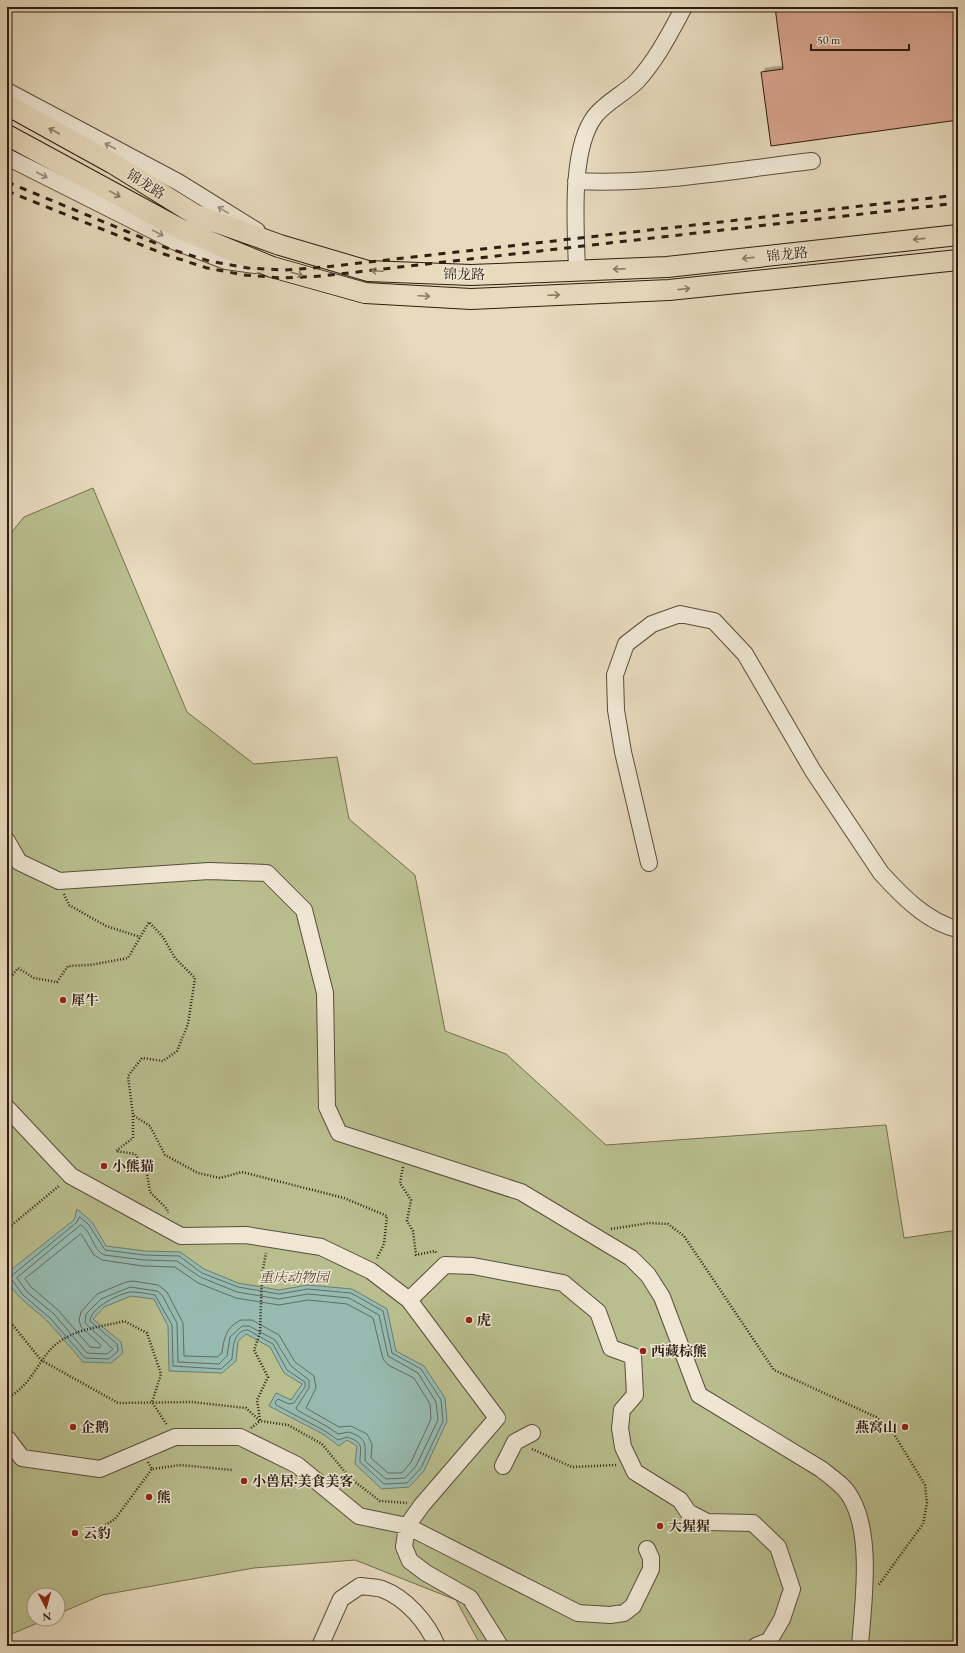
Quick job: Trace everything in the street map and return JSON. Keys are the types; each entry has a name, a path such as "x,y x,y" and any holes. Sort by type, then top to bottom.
{"main road":[{"name":"锦龙路","path":"7,106 112,163 196,215 280,245 368,271 471,276 667,267 958,235"},
{"name":"锦龙路","path":"7,135 182,230 272,267 365,294 471,299 668,290 958,260"}],"street":[{"path":"577,271 576,181 581,147 594,117 611,99 635,82 653,62 684,7"},
{"path":"7,91 178,182 280,245"},
{"path":"7,157 176,242 226,262 272,267"},
{"path":"576,181 615,183 656,180 812,160"},
{"path":"649,863 623,752 616,710 615,675 626,644 652,624 680,614 714,621 745,654 813,771 881,873 895,888 924,913 936,921 958,929"},
{"path":"7,841 13,864 59,881 209,871 267,873 304,910 325,992 328,1107 339,1133 521,1192 631,1258 648,1275 662,1298 699,1395 821,1468 838,1483 851,1498 859,1521 866,1556 860,1646"},
{"path":"7,1108 71,1176 181,1236 246,1235 321,1247 371,1271 409,1300 497,1418 422,1504 407,1526 404,1547 410,1561 426,1573 470,1598 500,1646"},
{"path":"409,1300 445,1265 473,1266 563,1283 598,1312 611,1348 633,1356 635,1395 622,1410 620,1428 623,1447 635,1472 680,1500 688,1512 707,1522 753,1523 778,1547 792,1589 782,1619 769,1641 756,1646"},
{"path":"503,1466 515,1442 532,1433"},
{"path":"7,1438 22,1458 100,1469 175,1437 240,1437 297,1465 359,1516 407,1526 578,1613 624,1613 633,1606 651,1569 651,1558 647,1549"},
{"path":"320,1646 341,1599 360,1586 381,1589 406,1603 432,1634 437,1646"}],"path":[{"path":"59,881 69,905 106,926 140,937"},
{"path":"7,982 18,968 34,978 57,982 68,966 90,965 128,958 149,922 163,937 175,958 195,978 188,1024 178,1051 164,1062 142,1058 128,1076 133,1115 134,1138 116,1151 134,1154 147,1173 150,1192 167,1209 171,1230"},
{"path":"133,1115 150,1126 164,1154 198,1173 220,1178 242,1172 344,1198 387,1216 384,1244 371,1271"},
{"path":"406,1155 400,1183 411,1200 407,1221 413,1231 416,1255"},
{"path":"7,1230 71,1176"},
{"path":"589,1233 649,1223 668,1224 684,1236 774,1370 876,1417 894,1434 925,1485 927,1503 923,1524 863,1607"},
{"path":"260,1421 257,1400 268,1377 254,1350 260,1333 262,1274 269,1238"},
{"path":"7,1318 41,1360 118,1403 192,1402 246,1408 260,1421 288,1425 322,1444 350,1478 380,1501 422,1504"},
{"path":"7,1398 23,1387 41,1360 59,1342 81,1331 124,1321 147,1333 161,1374 152,1402"},
{"path":"152,1402 175,1437"},
{"path":"515,1442 572,1467 617,1465 622,1470"},
{"path":"142,1451 152,1469"},
{"path":"85,1538 115,1519 152,1469 181,1465 232,1470"}],"green space":[{"name":"重庆动物园","path":"93,488 187,712 254,764 337,757 349,819 415,875 445,1031 506,1054 606,1145 886,1125 904,1238 958,1230 958,1646 481,1646 456,1600 355,1560 254,1568 102,1595 66,1611 66,1587 26,1587 26,1627 28,1627 7,1636 7,538 24,517"}],"water":[{"path":"77,1209 92,1222 106,1246 145,1251 180,1252 204,1269 238,1283 279,1290 308,1285 352,1289 387,1309 396,1351 424,1366 445,1398 447,1421 424,1471 409,1487 382,1489 355,1464 357,1446 347,1440 339,1446 323,1434 269,1406 276,1393 291,1400 302,1384 284,1373 270,1347 246,1334 238,1341 236,1361 222,1373 169,1371 168,1326 154,1299 131,1296 104,1307 93,1319 121,1342 123,1353 111,1363 83,1362 48,1322 17,1294 8,1280 7,1273 74,1220"}],"building":[{"path":"775,7 958,7 958,120 771,146 761,72 783,69"}],"railway":[{"path":"7,182 167,248 209,261 248,268 285,270 325,267 958,195"},
{"path":"7,191 164,254 207,268 244,275 283,278 322,276 958,203"}],"place":[{"name":"犀牛","path":"63,1000"},
{"name":"小熊猫","path":"104,1166"},
{"name":"虎","path":"469,1320"},
{"name":"西藏棕熊","path":"643,1351"},
{"name":"企鹅","path":"73,1427"},
{"name":"燕窝山","path":"905,1427"},
{"name":"小兽居·美食美客","path":"244,1481"},
{"name":"熊","path":"149,1497"},
{"name":"大猩猩","path":"660,1526"},
{"name":"云豹","path":"75,1533"}]}
